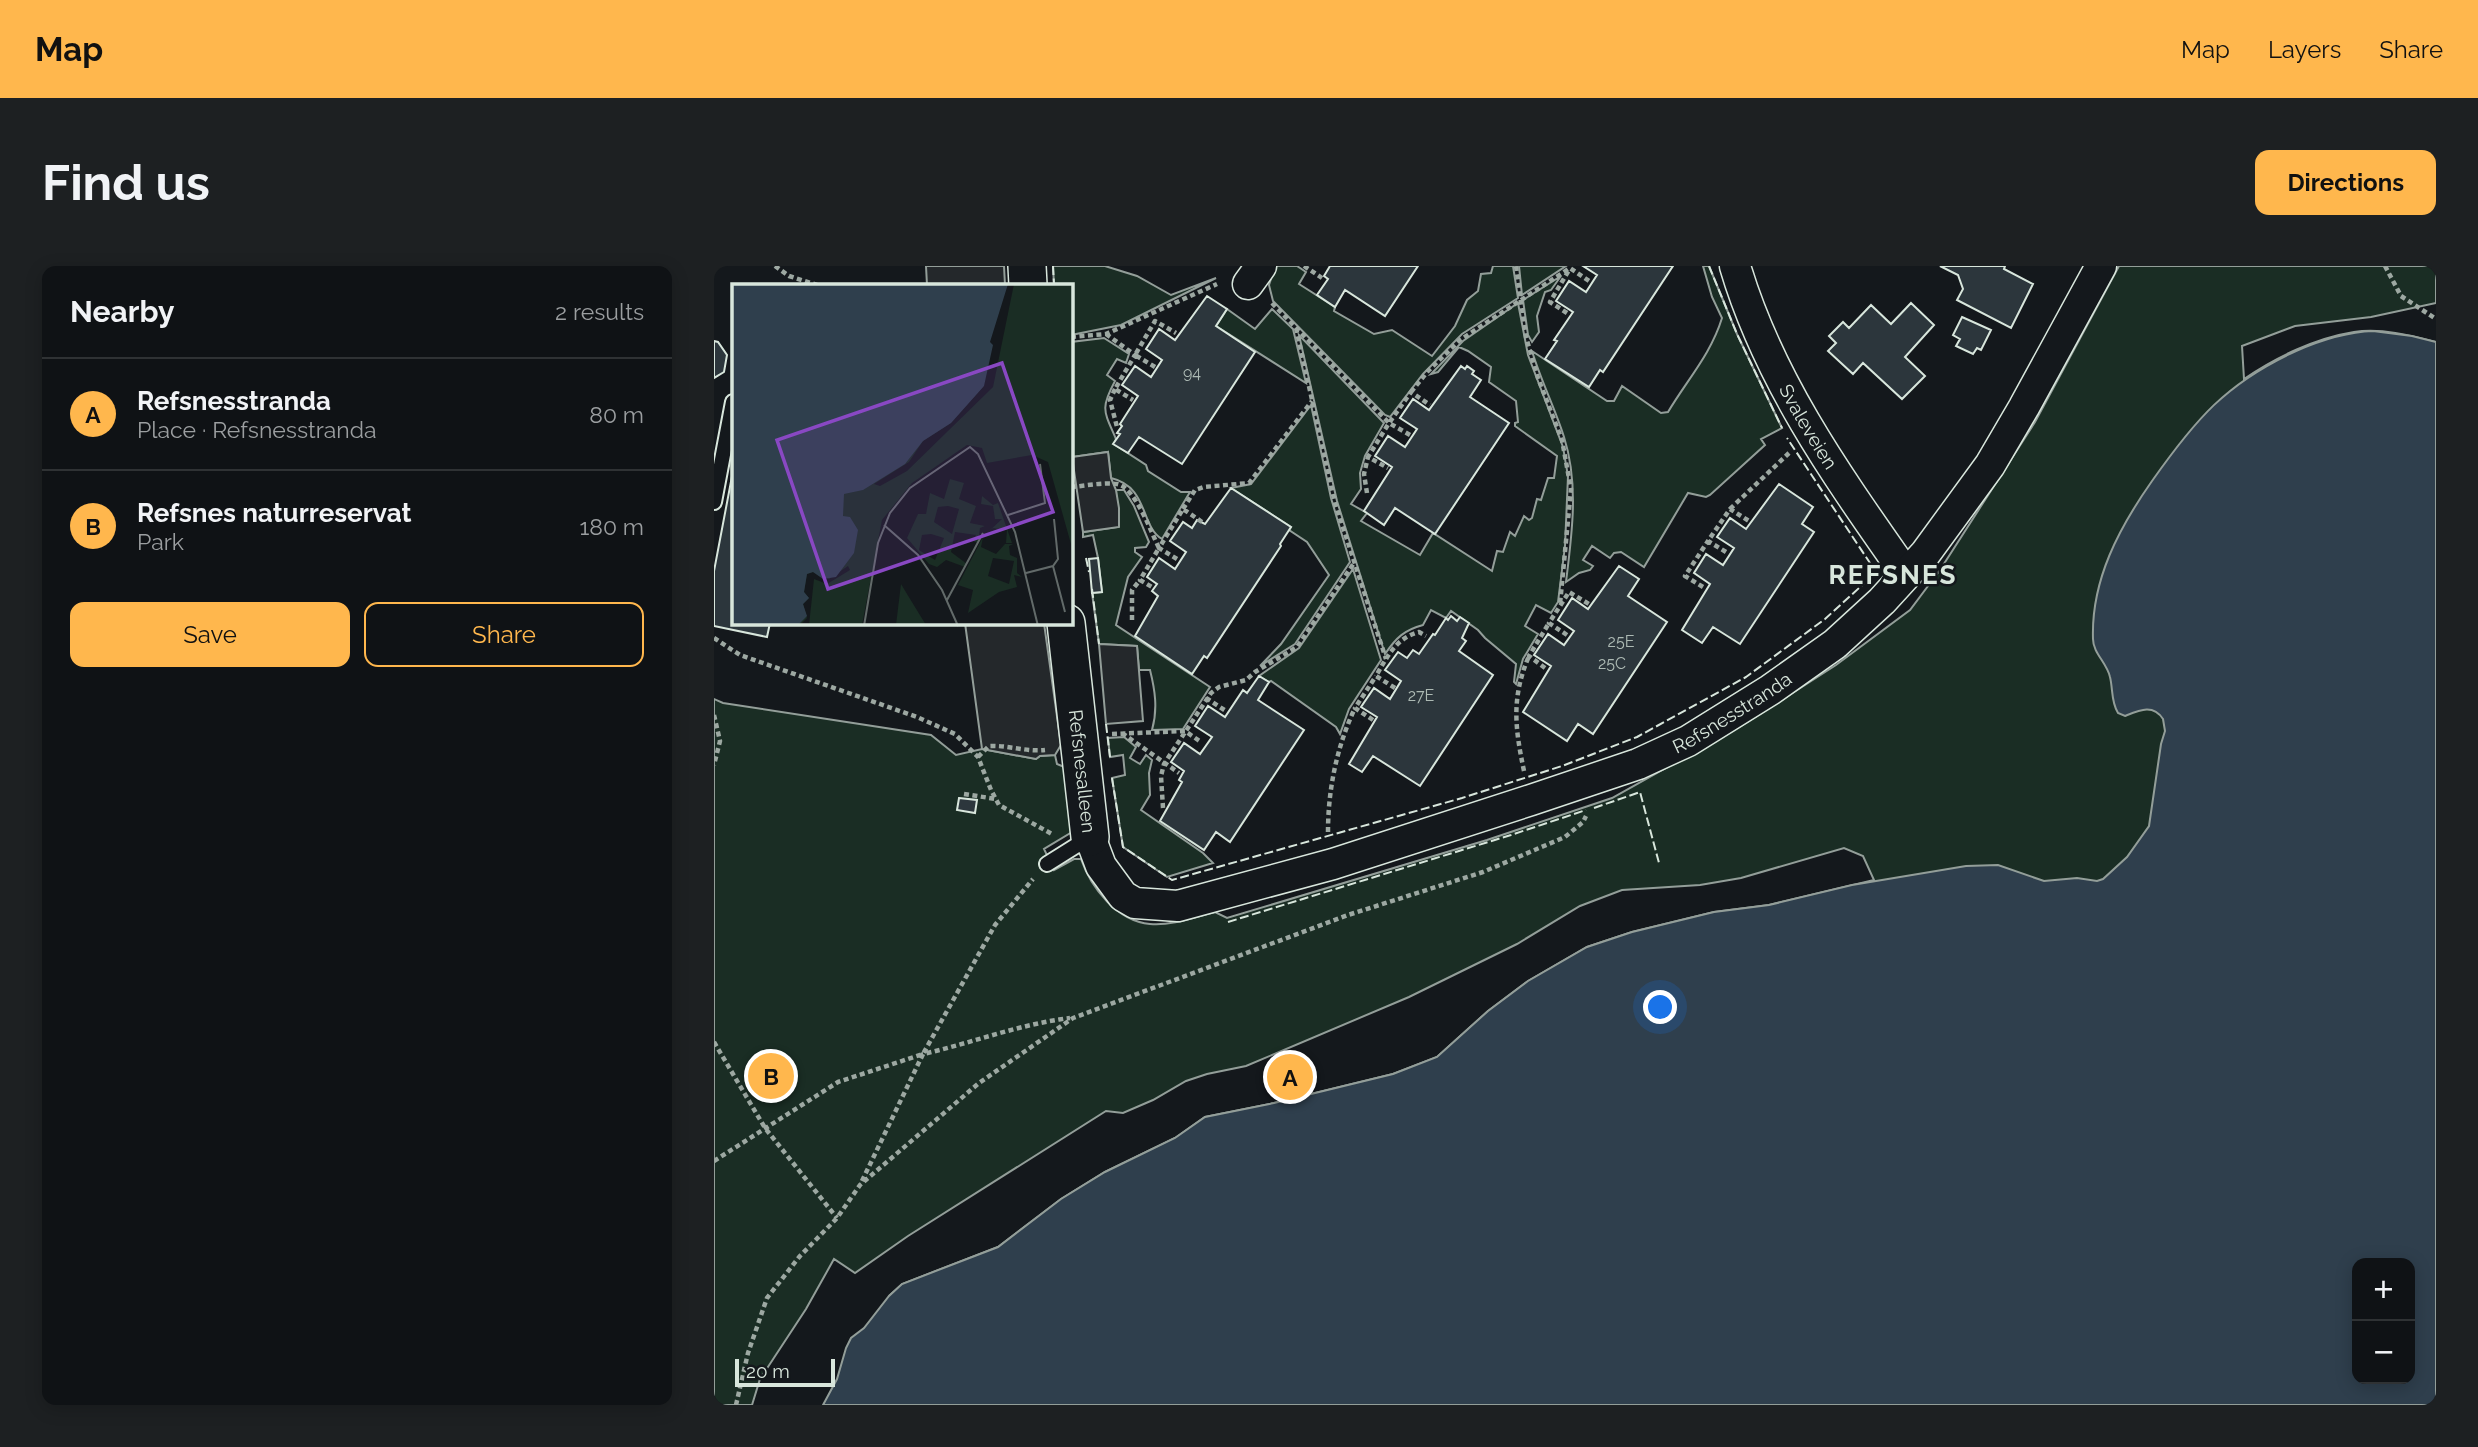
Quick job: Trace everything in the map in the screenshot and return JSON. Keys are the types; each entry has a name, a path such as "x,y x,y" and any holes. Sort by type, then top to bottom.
{"street":[{"path":"1027,266 1028,284"},
{"name":"Svaleveien","path":"1735,266 1784,388 1811,435 1906,574"},
{"name":"Refsnesstranda","path":"1135,903 1178,906 1333,864 1597,778 1638,764 1688,741 1770,690 1835,644 1882,601 1952,519 1990,465 2101,266"},
{"name":"Refsnesalleen","path":"1066,625 1075,695 1093,746 1078,844 1101,866 1115,888 1135,903"}],"lane":[{"path":"714,502 732,407"},
{"path":"1047,864 1078,844"}],"path":[{"path":"775,266 789,276 814,284"},
{"path":"1304,266 1322,278"},
{"path":"1516,266 1531,355 1562,440 1571,489 1560,604"},
{"path":"2385,266 2401,296 2436,319"},
{"path":"1367,494 1363,474 1368,457 1389,423 1428,371 1460,340 1570,267"},
{"path":"1570,267 1590,281"},
{"path":"1567,313 1550,302 1570,267"},
{"path":"1073,337 1106,334 1208,287 1254,275 1274,305 1389,423 1410,435"},
{"path":"1152,314 1155,321 1176,333"},
{"path":"1117,427 1110,400 1155,321"},
{"path":"1296,327 1335,503 1386,659"},
{"path":"1106,334 1155,367"},
{"path":"1115,389 1133,400"},
{"path":"1411,392 1430,405"},
{"path":"1132,620 1132,590 1195,490 1249,483 1312,400"},
{"path":"1703,587 1685,576 1708,541 1731,509 1811,435"},
{"path":"1368,457 1388,468"},
{"path":"1073,487 1116,484 1126,487 1159,548 1177,559"},
{"path":"1183,509 1202,522"},
{"path":"1731,509 1749,521"},
{"path":"1708,541 1726,552"},
{"path":"1163,808 1161,776 1164,764 1206,698 1219,687 1246,680 1297,647 1354,563"},
{"path":"1140,580 1152,587"},
{"path":"1531,800 1518,744 1515,710 1519,683 1529,656 1569,592 1589,604"},
{"path":"1549,623 1567,635"},
{"path":"1333,864 1328,847 1328,824 1341,740 1355,708 1400,640 1419,632 1426,636"},
{"path":"714,638 740,655 917,717 955,734 978,757 999,805 1054,835 1078,844"},
{"path":"1529,656 1545,668"},
{"path":"1376,676 1395,688"},
{"path":"1206,698 1226,711"},
{"path":"1355,708 1373,720"},
{"path":"714,715 720,741 714,765"},
{"path":"978,757 989,746 1010,745 1031,751 1056,749 1066,758 1122,733 1185,731 1201,742"},
{"path":"1122,733 1179,773"},
{"path":"860,1185 979,1083 1073,1018 1348,915 1483,872 1565,837 1583,822 1590,809 1597,778"},
{"path":"964,794 996,800"},
{"path":"736,1405 748,1353 766,1298 800,1256 837,1219 860,1185 923,1054 995,925 1047,864"},
{"path":"714,1161 838,1082 923,1054 1000,1035 1039,1021 1073,1018"},
{"path":"714,1042 765,1128 837,1219"}],"green space":[{"path":"1053,266 1105,266 1137,276 1171,295 1216,278 1121,325 1073,335 1073,284 1054,284"},
{"path":"1275,266 1297,266 1306,272 1299,284 1335,307 1334,311 1374,334 1392,330 1432,356 1455,326 1467,300 1478,291 1481,274 1491,273 1493,266 1513,266 1518,298 1462,334 1423,374 1390,417 1385,415 1273,301 1269,285"},
{"path":"1519,266 1566,266 1522,295"},
{"path":"1703,266 1709,266 1737,334 1782,428 1761,439 1765,445 1710,495 1706,497 1688,493 1644,567 1621,552 1614,553 1610,558 1592,546 1583,560 1593,566 1566,582 1573,491 1569,455 1532,351 1607,401 1614,401 1622,386 1661,413 1668,412 1705,355 1722,318 1712,297"},
{"path":"2119,266 2436,266 2436,303 2371,317 2295,326 2242,346 2244,379 2297,350 2354,332 2385,332 2436,342 2199,865 889,1296 902,1284 998,1247 1061,1199 1105,1172 1175,1138 1205,1117 1393,1074 1437,1057 1488,1011 1528,981 1587,947 1632,932 1714,912 1769,905 1874,880 1863,856 1844,848 1741,878 1700,885 1622,890 1580,906 1517,944 1409,997 1246,1066 1186,1081 1123,1113 1106,1111 908,1236 855,1273 834,1259 806,1309 760,1379 752,1405 714,1405 714,699 723,703 931,735 956,755 982,749 1036,759 1040,756 1055,755 1057,764 1069,769 1077,829 1044,849 1054,870 1074,859 1081,859 1091,881 1107,901 1116,910 1138,922 1175,922 1215,912 1227,918 1487,840 1612,798 1741,726 1836,665 1910,610 1940,570 2035,422"},
{"path":"1561,276 1551,290 1545,292 1537,316 1539,332 1532,342 1528,335 1523,300"},
{"path":"1518,303 1528,355 1563,447 1568,476 1565,546 1558,602 1551,613 1536,605 1525,626 1538,634 1523,659 1516,684 1516,664 1478,630 1451,611 1446,618 1431,610 1423,625 1401,635 1385,654 1337,501 1299,335 1384,423 1365,456 1360,473 1361,489 1351,504 1367,513 1361,521 1420,555 1433,533 1492,571 1497,551 1503,552 1510,532 1515,536 1524,516 1529,520 1532,518 1537,499 1541,500 1548,478 1554,478 1557,456 1515,426 1518,422 1516,401 1489,382 1491,367 1468,351 1459,347 1438,372 1431,374 1463,341"},
{"path":"1227,309 1255,329 1272,309 1293,329 1306,383 1216,326"},
{"path":"1104,338 1129,354 1126,363 1117,359 1107,375 1115,381 1105,410 1116,439 1114,444 1146,465 1148,471 1181,492 1190,492 1162,539 1150,525 1132,490 1111,478 1108,452 1073,457 1073,342"},
{"path":"1311,405 1331,498 1350,562 1295,644 1260,666 1281,644 1329,575 1307,542 1289,530 1291,527 1231,488 1251,484"},
{"path":"1116,490 1124,490 1149,542 1146,547 1135,548 1135,552 1142,557 1128,577 1116,625 1210,687 1183,729 1152,730 1155,707 1153,685 1150,670 1139,670 1137,646 1099,644 1092,593 1102,592 1098,558 1093,535 1083,537 1083,532 1118,527"},
{"path":"1353,569 1381,660 1349,709 1340,734 1336,727 1271,681 1259,676 1299,648"},
{"path":"1124,737 1136,747 1130,758 1140,764 1146,755 1152,760 1149,773 1150,795 1141,810 1203,853 1213,863 1167,877 1123,847 1112,778 1125,775 1123,755 1110,757 1108,738"}],"shaded area":[{"path":"926,266 1004,266 1005,284 927,284"},
{"path":"1108,452 1119,508 1119,527 1083,532 1073,457"},
{"path":"965,625 1044,625 1061,745 1055,755 1040,756 1036,759 982,749"},
{"path":"1099,644 1137,646 1143,721 1106,724"}],"water":[{"path":"2373,331 2436,342 2436,1405 823,1405 837,1379 851,1338 864,1328 902,1284 998,1247 1061,1199 1105,1172 1175,1138 1205,1117 1393,1074 1437,1057 1488,1011 1528,981 1587,947 1632,932 1714,912 1769,905 1852,885 1966,866 1998,865 2044,881 2103,879 2127,857 2149,826 2165,731 2163,719 2155,711 2141,710 2125,716 2118,713 2108,672 2094,644 2097,596 2102,575 2118,536 2140,499 2183,439 2231,390 2271,363 2296,351 2353,333"}],"building":[{"path":"1330,266 1418,266 1385,316 1345,290 1335,307 1317,295 1328,279 1324,276"},
{"path":"1583,266 1673,266 1603,372 1600,370 1589,387 1545,359 1573,312 1556,301 1569,281 1586,292 1597,275"},
{"path":"1940,266 2005,266 2004,269 2033,284 2011,328 1957,300 1963,289 1958,275"},
{"path":"1207,296 1227,309 1216,326 1255,352 1182,464 1139,437 1128,453 1113,444 1120,434 1117,433 1122,426 1120,424 1138,396 1122,385 1135,366 1151,377 1162,360 1146,349 1159,329 1175,340"},
{"path":"1911,303 1934,325 1905,357 1925,376 1902,399 1863,363 1853,374 1828,351 1836,343 1829,336 1843,322 1849,328 1871,305 1891,324"},
{"path":"1962,317 1991,330 1981,350 1977,348 1973,354 1956,346 1960,339 1953,335"},
{"path":"714,341 718,342 727,355 724,372 714,378"},
{"path":"1461,366 1465,369 1467,366 1474,371 1472,374 1481,380 1470,397 1509,423 1435,534 1395,508 1384,525 1364,511 1392,467 1375,456 1388,436 1405,447 1417,429 1400,418 1413,399 1429,410"},
{"path":"732,476 732,625 770,625 767,637 714,626 714,571"},
{"path":"1779,484 1813,507 1802,524 1814,532 1740,644 1713,627 1702,643 1682,630 1710,584 1694,573 1706,554 1723,565 1734,548 1717,537 1730,518 1746,529"},
{"path":"1231,488 1291,527 1207,658 1204,656 1192,674 1135,636 1158,596 1152,591 1157,584 1147,577 1159,558 1175,569 1186,552 1170,541 1183,522 1192,528 1197,520 1205,524"},
{"path":"1098,558 1102,592 1092,593 1089,559"},
{"path":"1619,566 1639,579 1628,596 1667,622 1593,734 1578,724 1567,741 1523,712 1551,666 1534,655 1548,634 1564,645 1574,631 1558,620 1572,598 1588,609"},
{"path":"1451,616 1457,621 1460,617 1469,623 1462,638 1466,641 1459,651 1493,675 1420,786 1373,756 1362,772 1349,764 1377,717 1361,707 1374,688 1390,699 1401,681 1385,670 1398,652 1407,658 1413,650 1419,654 1446,618 1448,620"},
{"path":"1259,676 1269,682 1258,700 1304,730 1230,842 1216,832 1204,850 1160,821 1182,782 1179,780 1184,771 1171,762 1184,743 1200,754 1212,737 1195,726 1208,706 1225,717 1243,690 1247,693"},
{"path":"959,798 977,800 975,813 957,810"}],"fence":[{"path":"1053,266 1054,284"},
{"path":"1709,266 1737,334 1782,428"},
{"path":"1112,778 1123,847 1172,880 1462,798 1562,766 1637,737 1746,677 1825,619 1870,578 1870,563 1787,438"},
{"path":"1086,558 1089,572"},
{"path":"1092,589 1099,644"},
{"path":"1106,724 1110,757"},
{"path":"1594,808 1640,792 1659,863"},
{"path":"1228,922 1586,810"}],"place":[{"name":"Refsnes naturreservat","path":"771,1076"},
{"name":"Refsnesstranda","path":"1290,1077"}],"district":[{"name":"REFSNES","path":"1893,575"}]}
